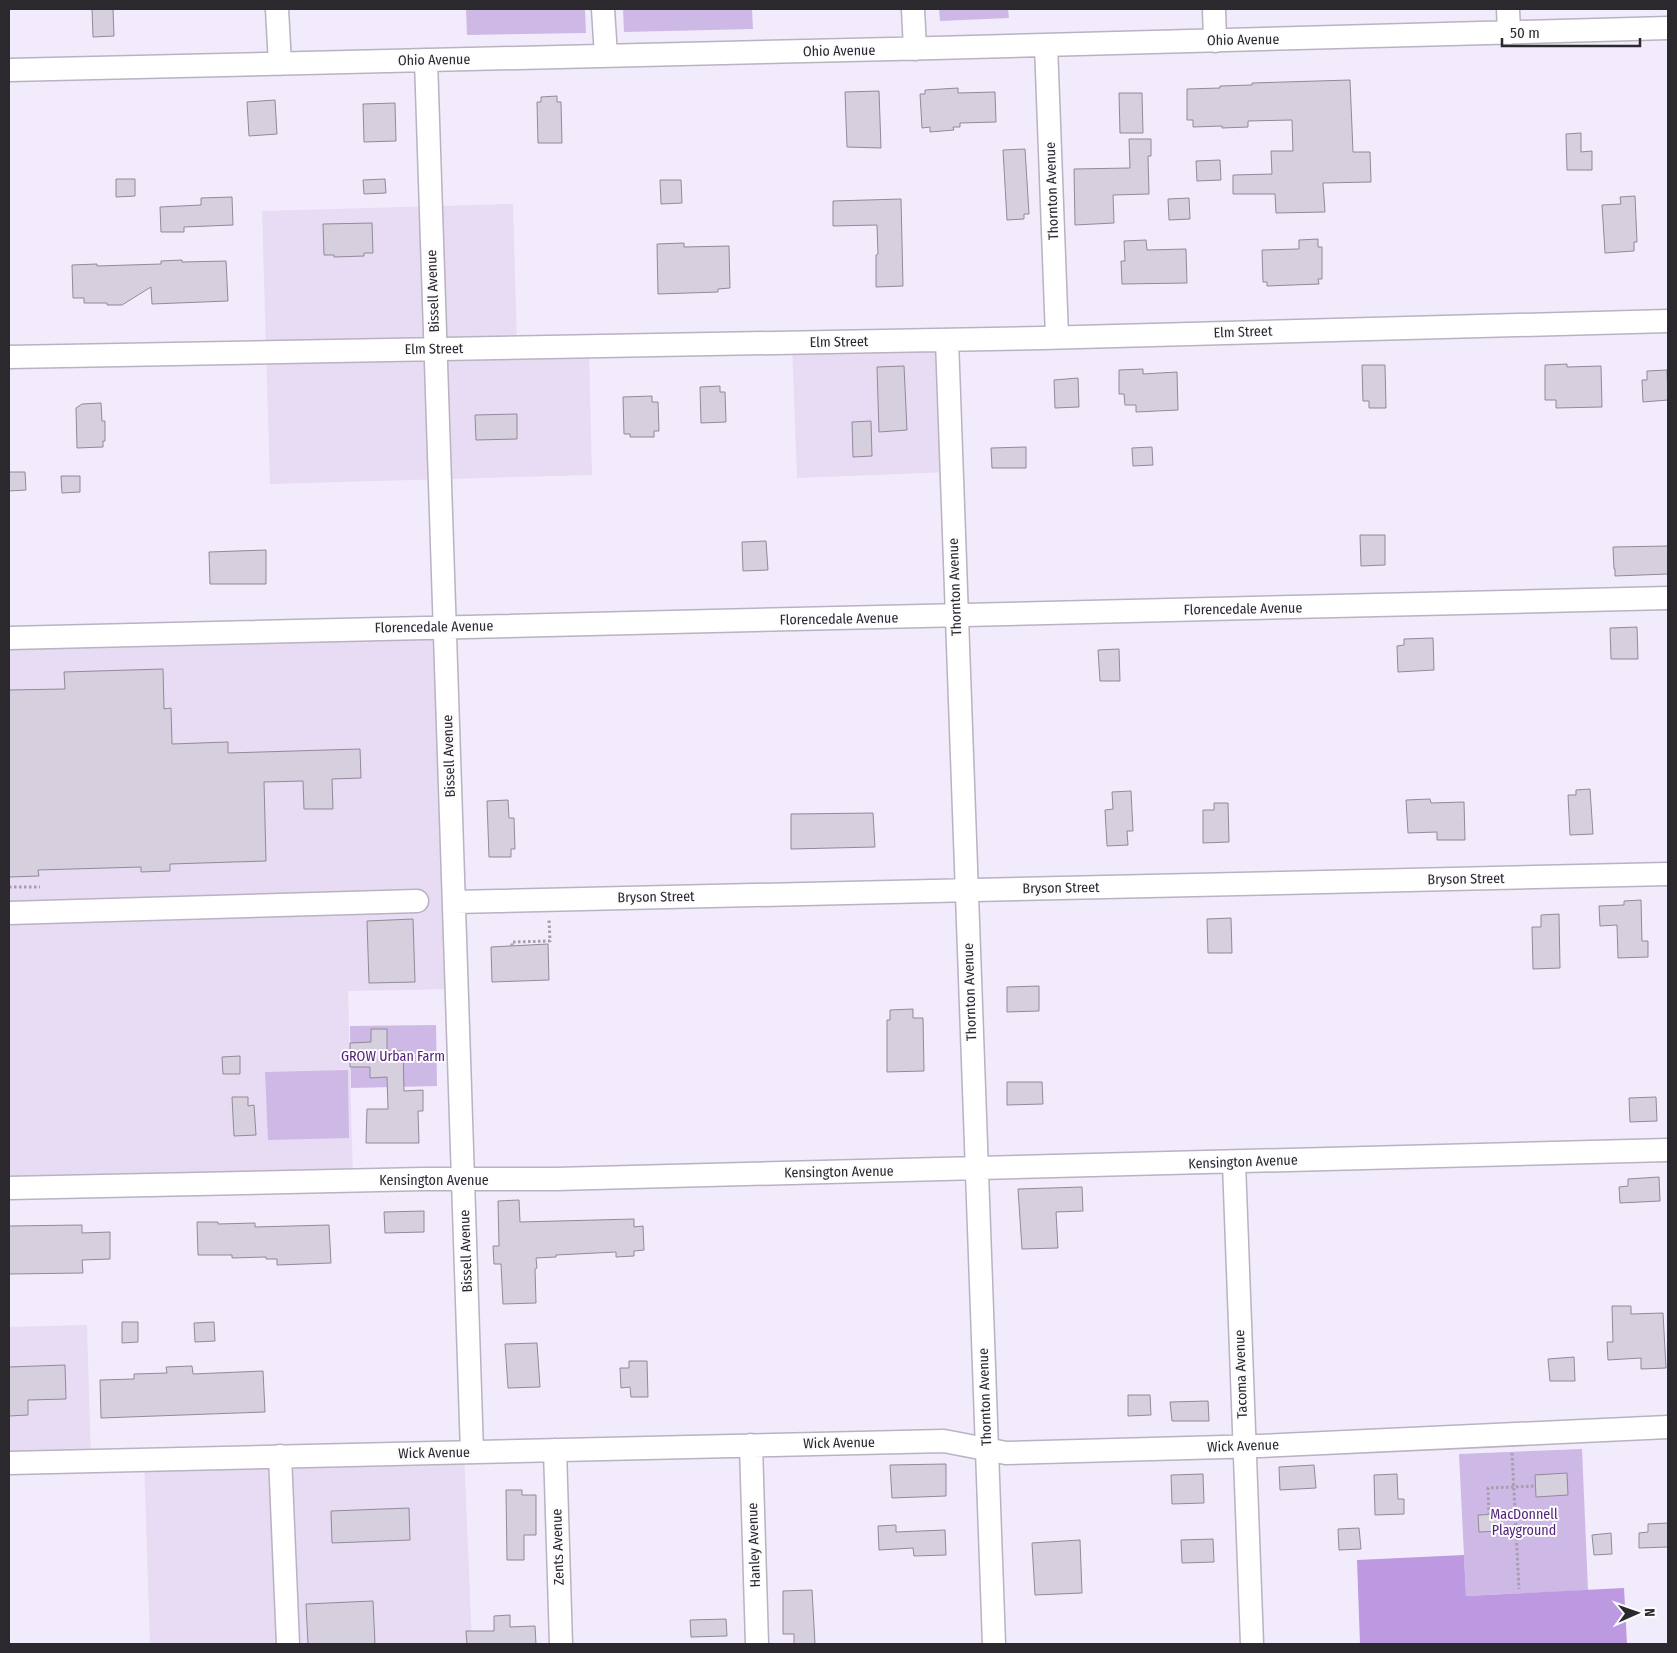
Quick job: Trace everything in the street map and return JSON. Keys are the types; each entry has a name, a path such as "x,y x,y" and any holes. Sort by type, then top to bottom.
{"street":[{"path":"277,9 280,64"},
{"path":"603,9 606,56"},
{"path":"913,9 915,49"},
{"path":"1214,9 1215,41"},
{"path":"1508,9 1509,33"},
{"name":"Ohio Avenue","path":"9,70 915,49 1668,28"},
{"name":"Thornton Avenue","path":"1046,45 1057,337"},
{"name":"Bissell Avenue","path":"426,60 472,1452"},
{"name":"Elm Street","path":"9,357 947,340 1668,321"},
{"name":"Thornton Avenue","path":"947,340 994,1644"},
{"name":"Florencedale Avenue","path":"9,638 1668,598"},
{"name":"Bryson Street","path":"454,902 1668,874"},
{"path":"9,913 417,901"},
{"name":"Kensington Avenue","path":"9,1188 416,1179 556,1179 1234,1163 1668,1150"},
{"name":"Tacoma Avenue","path":"1234,1163 1252,1644"},
{"name":"Wick Avenue","path":"9,1463 944,1441 1006,1453 1244,1446 1668,1427"},
{"name":"Hanley Avenue","path":"751,1445 757,1644"},
{"name":"Zents Avenue","path":"554,1450 561,1644"},
{"path":"280,1456 288,1644"}],"path":[{"path":"9,888 40,887"},
{"path":"512,946 512,942 550,941 550,920"},
{"path":"1512,1434 1519,1589"},
{"path":"1489,1514 1488,1488 1536,1486"}],"shaded area":[{"path":"513,204 517,347 589,346 592,475 270,484 262,211"},
{"path":"947,340 951,472 797,478 792,343"},
{"path":"445,627 457,989 348,991 353,1181 9,1188 9,638"},
{"path":"87,1325 91,1461 9,1463 9,1327"},
{"path":"464,1452 472,1644 150,1644 144,1459"},
{"path":"1464,1555 1466,1596 1624,1588 1627,1644 1360,1644 1357,1560"}],"green space":[{"path":"466,9 585,9 586,33 467,35"},
{"path":"623,9 752,9 753,29 624,32"},
{"path":"939,9 1008,9 1009,18 940,21"},
{"name":"GROW Urban Farm","path":"436,1025 437,1086 351,1088 350,1026"},
{"path":"348,1070 349,1138 268,1140 265,1072"},
{"name":"MacDonnell Playground","path":"1582,1449 1588,1590 1466,1596 1459,1454"}],"building":[{"path":"92,9 113,9 114,36 93,37"},
{"path":"1350,80 1353,152 1370,152 1371,182 1323,183 1325,212 1276,213 1275,194 1233,194 1233,175 1272,174 1271,151 1293,151 1292,120 1248,121 1248,127 1222,128 1222,126 1193,127 1193,120 1187,120 1187,89 1220,88 1220,86 1252,85 1252,83"},
{"path":"958,88 958,93 995,92 996,122 960,123 960,127 953,127 954,130 930,132 930,127 922,128 920,94 925,94 925,90"},
{"path":"879,91 881,148 847,147 845,92"},
{"path":"1119,93 1142,93 1143,133 1120,133"},
{"path":"557,96 557,102 561,102 562,143 538,143 537,102 541,102 541,97"},
{"path":"275,100 277,134 249,136 247,102"},
{"path":"395,103 396,141 364,142 363,104"},
{"path":"1581,133 1581,152 1592,151 1592,170 1567,170 1566,134"},
{"path":"1129,139 1151,139 1151,156 1148,156 1149,194 1113,195 1114,223 1075,225 1074,169 1130,168"},
{"path":"1025,149 1029,214 1024,214 1024,219 1007,220 1003,150"},
{"path":"1220,160 1221,180 1197,181 1196,161"},
{"path":"116,179 135,179 135,196 116,197"},
{"path":"385,179 386,193 364,194 363,180"},
{"path":"660,180 681,180 682,203 661,204"},
{"path":"1635,196 1637,242 1634,242 1634,251 1605,253 1602,205 1621,204 1620,197"},
{"path":"232,197 233,225 184,227 184,232 161,232 160,207 201,205 201,198"},
{"path":"1189,198 1190,219 1169,220 1168,199"},
{"path":"901,199 903,286 876,287 877,225 833,226 833,201"},
{"path":"372,223 373,253 364,253 364,256 334,257 334,255 324,255 323,224"},
{"path":"1318,239 1318,247 1322,247 1322,279 1318,279 1319,284 1267,286 1267,282 1263,282 1262,250 1299,249 1299,240"},
{"path":"1146,240 1147,250 1186,249 1187,283 1122,284 1121,261 1125,261 1124,241"},
{"path":"684,243 684,247 729,246 730,288 718,289 718,292 658,294 657,244"},
{"path":"182,260 182,262 226,261 228,301 152,304 151,287 122,305 84,303 84,298 73,298 72,265 161,264 161,261"},
{"path":"1567,364 1567,367 1601,366 1602,407 1556,408 1556,400 1545,400 1545,365"},
{"path":"1362,365 1385,365 1386,408 1369,408 1369,401 1363,401"},
{"path":"904,366 907,430 879,432 877,367"},
{"path":"1143,369 1143,374 1177,372 1178,410 1136,412 1136,405 1125,405 1124,394 1119,394 1119,370"},
{"path":"1667,370 1668,400 1643,402 1642,380 1647,380 1647,371"},
{"path":"1078,378 1079,407 1055,408 1054,380"},
{"path":"720,386 720,392 725,392 726,422 701,423 700,387"},
{"path":"652,396 652,402 658,402 659,431 654,431 654,437 630,437 630,434 624,434 623,397"},
{"path":"101,403 102,421 105,421 105,441 103,441 103,447 77,448 76,408 82,404"},
{"path":"517,414 517,439 476,440 475,415"},
{"path":"871,421 872,456 853,457 852,422"},
{"path":"1026,447 1026,468 992,468 991,448"},
{"path":"1152,447 1153,465 1133,466 1132,448"},
{"path":"9,472 25,472 26,490 9,491"},
{"path":"61,476 80,476 80,492 62,493"},
{"path":"1360,535 1385,535 1385,565 1361,566"},
{"path":"766,541 768,570 743,571 742,542"},
{"path":"1668,546 1668,574 1615,576 1613,547"},
{"path":"266,550 266,584 210,584 209,552"},
{"path":"1637,627 1638,659 1611,659 1610,628"},
{"path":"1433,638 1434,670 1398,672 1397,646 1404,645 1404,639"},
{"path":"1119,649 1120,681 1100,681 1098,650"},
{"path":"163,669 164,709 171,708 172,744 228,742 228,753 360,749 361,778 332,779 333,809 304,809 303,781 264,782 266,861 170,864 170,871 141,872 141,867 38,870 39,876 9,877 9,690 65,689 64,672"},
{"path":"1590,789 1593,834 1570,835 1568,795 1576,795 1576,790"},
{"path":"1131,791 1133,831 1127,831 1128,845 1107,846 1105,810 1113,809 1112,792"},
{"path":"1430,799 1431,803 1464,802 1465,840 1437,840 1437,832 1408,833 1406,800"},
{"path":"508,800 509,818 514,818 515,849 511,849 511,857 489,857 487,801"},
{"path":"1214,803 1228,803 1229,842 1203,843 1203,810 1214,810"},
{"path":"873,813 875,847 791,849 791,814"},
{"path":"1641,900 1642,941 1648,941 1648,957 1618,958 1617,925 1600,926 1599,906 1624,905 1624,901"},
{"path":"1559,914 1560,968 1533,969 1532,927 1541,927 1541,915"},
{"path":"1231,918 1232,953 1208,953 1207,919"},
{"path":"413,919 415,982 369,983 367,921"},
{"path":"548,944 549,980 492,982 491,947"},
{"path":"1039,986 1039,1011 1007,1012 1007,987"},
{"path":"913,1009 913,1018 923,1018 924,1071 887,1072 887,1020 890,1020 890,1010"},
{"path":"371,1029 387,1029 387,1051 403,1051 404,1091 423,1090 423,1111 418,1111 419,1143 366,1143 367,1109 388,1109 387,1077 370,1078 370,1067 350,1067 350,1043 371,1042"},
{"path":"240,1056 240,1074 223,1074 222,1057"},
{"path":"1007,1082 1042,1082 1043,1104 1007,1105"},
{"path":"232,1097 248,1097 248,1106 254,1105 256,1135 234,1136"},
{"path":"1656,1097 1657,1121 1630,1122 1629,1098"},
{"path":"1659,1177 1660,1201 1620,1203 1619,1187 1628,1186 1628,1179"},
{"path":"1082,1187 1083,1211 1056,1212 1058,1248 1022,1249 1018,1189"},
{"path":"519,1200 520,1222 634,1219 634,1227 643,1226 644,1250 634,1251 634,1256 616,1257 616,1252 536,1258 536,1303 503,1304 501,1264 494,1264 493,1246 499,1246 498,1201"},
{"path":"424,1211 424,1232 385,1233 384,1212"},
{"path":"197,1222 218,1222 218,1224 255,1223 255,1227 329,1225 331,1263 277,1265 277,1259 266,1259 266,1257 232,1258 232,1255 198,1255"},
{"path":"82,1225 82,1233 110,1232 110,1259 82,1260 83,1273 9,1274 9,1226"},
{"path":"1612,1306 1631,1306 1631,1314 1663,1313 1666,1368 1641,1369 1641,1358 1608,1360 1607,1342 1613,1342"},
{"path":"122,1322 138,1322 138,1342 122,1343"},
{"path":"214,1322 215,1341 195,1342 194,1323"},
{"path":"537,1343 540,1387 508,1388 505,1344"},
{"path":"1574,1357 1575,1381 1550,1381 1548,1359"},
{"path":"629,1361 647,1361 648,1397 631,1397 630,1387 621,1388 620,1368 629,1368"},
{"path":"65,1365 66,1399 28,1400 28,1415 9,1416 9,1367"},
{"path":"192,1366 193,1374 263,1371 265,1412 101,1418 100,1380 134,1379 134,1374 167,1373 166,1367"},
{"path":"1128,1395 1150,1395 1151,1415 1128,1416"},
{"path":"1208,1401 1209,1421 1172,1421 1170,1402"},
{"path":"946,1464 946,1496 892,1498 890,1465"},
{"path":"1314,1465 1316,1488 1280,1490 1279,1467"},
{"path":"1567,1473 1568,1495 1536,1497 1535,1475"},
{"path":"1203,1474 1204,1503 1172,1504 1171,1475"},
{"path":"1397,1474 1398,1499 1404,1499 1404,1514 1375,1515 1374,1475"},
{"path":"506,1490 522,1490 522,1495 536,1495 536,1535 524,1535 524,1560 507,1560"},
{"path":"409,1508 410,1540 332,1543 331,1511"},
{"path":"1501,1514 1502,1531 1479,1532 1478,1515"},
{"path":"1668,1523 1668,1547 1639,1548 1639,1533 1648,1532 1648,1524"},
{"path":"896,1525 896,1532 945,1530 946,1555 914,1556 913,1548 879,1550 878,1526"},
{"path":"1359,1528 1361,1549 1339,1550 1338,1529"},
{"path":"1611,1533 1612,1554 1594,1555 1592,1535"},
{"path":"1213,1539 1214,1562 1182,1563 1181,1540"},
{"path":"1080,1540 1082,1593 1035,1595 1032,1543"},
{"path":"812,1590 815,1644 794,1644 794,1634 783,1634 783,1591"},
{"path":"373,1601 375,1644 308,1644 306,1604"},
{"path":"510,1615 510,1627 535,1626 536,1644 467,1644 466,1631 494,1631 494,1616"},
{"path":"726,1619 727,1636 691,1637 690,1620"}]}
